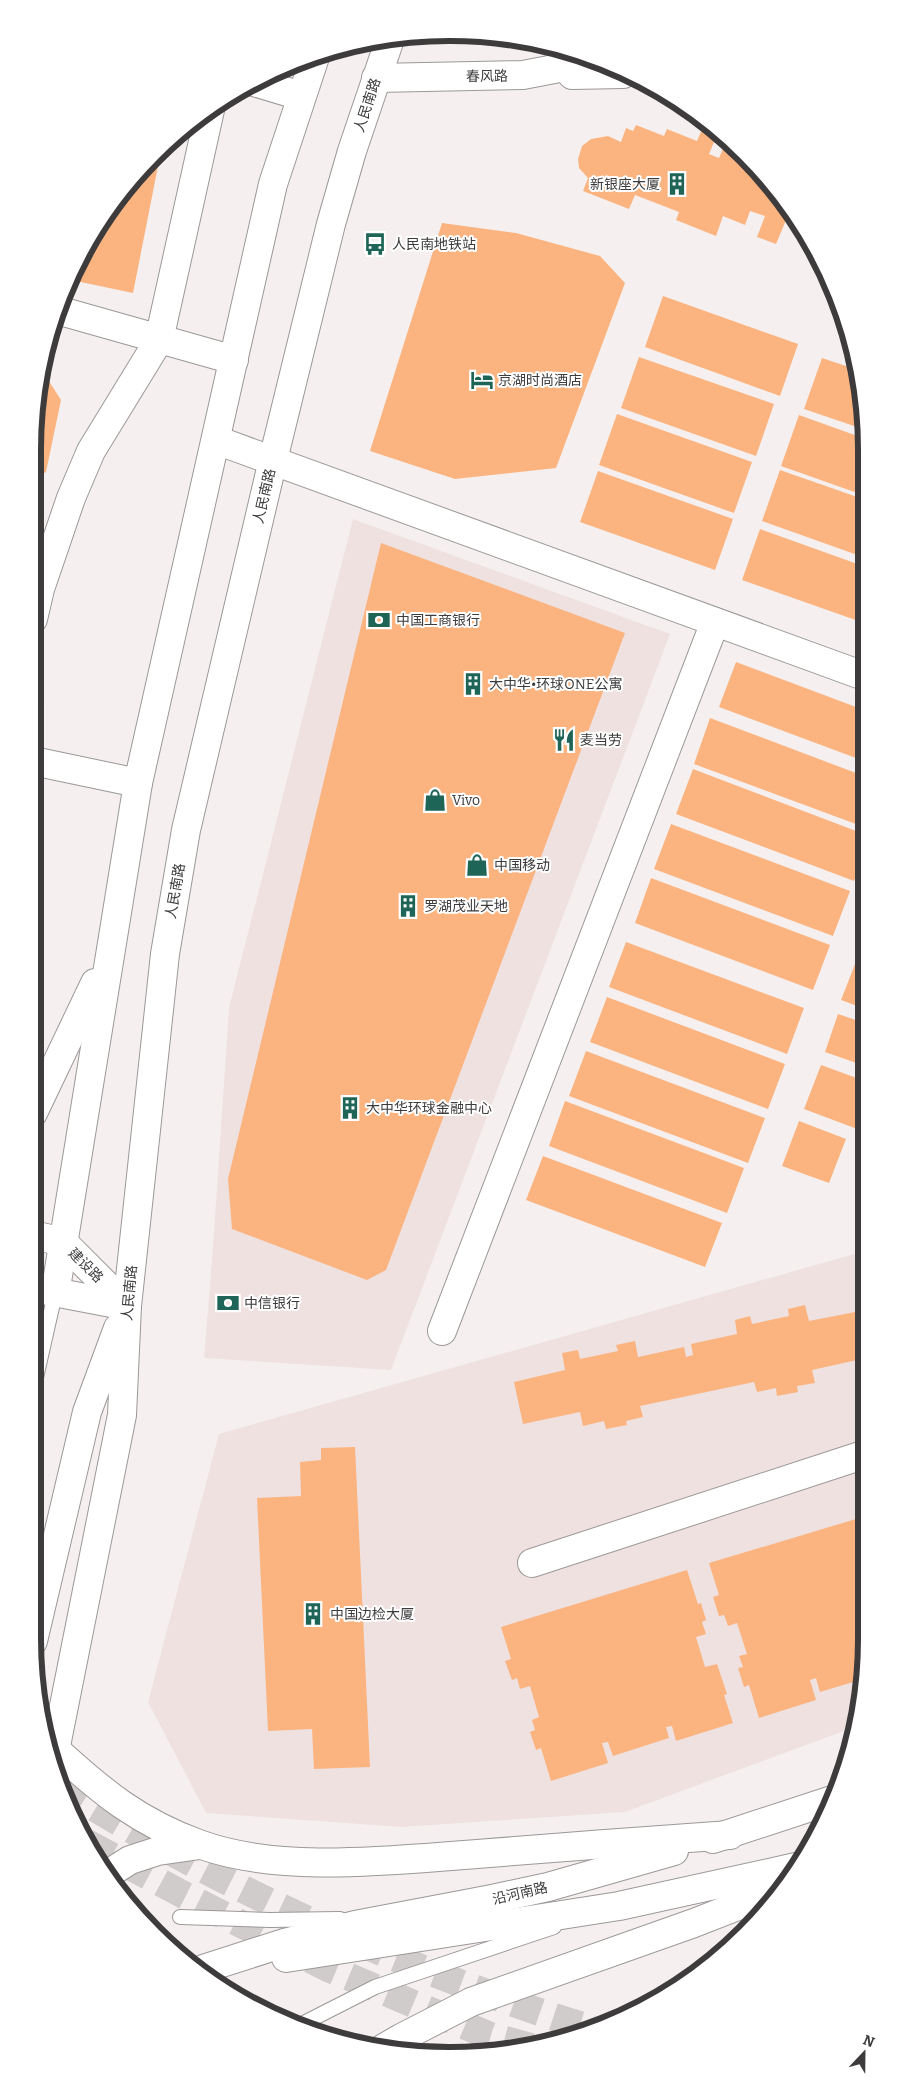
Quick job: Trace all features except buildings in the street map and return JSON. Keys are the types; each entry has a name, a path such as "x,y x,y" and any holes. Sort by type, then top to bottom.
{"main road":[{"name":"人民南路","path":"56,1746 122,1415 127,1306 164,954 186,830 331,224 352,152 387,46"},
{"name":"春风路","path":"376,78 523,75 583,64"},
{"path":"44,1291 63,1242 138,784 273,184 312,65"},
{"path":"523,75 611,74"},
{"path":"265,85 301,96"},
{"path":"41,586 71,498 91,451 160,340 208,121"},
{"path":"65,312 234,360"},
{"path":"216,440 858,674"},
{"path":"442,1331 715,622"},
{"path":"41,763 138,784"},
{"path":"41,1096 59,1062 110,952"},
{"name":"建设路","path":"41,1238 63,1242 127,1306"},
{"name":"建设路","path":"44,1291 127,1306"},
{"path":"41,1606 86,1412 127,1306"},
{"path":"532,1563 858,1457"},
{"path":"60,1759 126,1809 161,1828 200,1845 236,1855 282,1860 338,1862 416,1858 730,1834"},
{"name":"沿河南路","path":"210,1968 284,1943 355,1925 548,1887 730,1834 823,1803"},
{"path":"114,1870 130,1860 158,1852 200,1845"},
{"name":"沿河南路","path":"211,1969 620,1906 786,1869"},
{"path":"393,2043 471,2002 694,1923 767,1894"}],"lane":[{"path":"41,1316 44,1291"},
{"path":"308,2021 375,1987 620,1906"},
{"path":"180,1917 270,1920 393,1918"}],"shaded area":[{"name":"罗湖茂业天地","path":"353,519 670,634 391,1370 204,1358 229,1008"},
{"path":"858,1253 858,1639 854,1692 847,1730 625,1812 401,1827 206,1813 148,1702 219,1434"}],"tunnel":[{"path":"71,1793 155,1843 303,1918 405,1962 580,2025"},
{"path":"101,1850 328,1968 490,2036 511,2042"}],"place":[{"name":"新银座大厦","path":"677,184"},
{"name":"人民南地铁站","path":"375,244"},
{"name":"京湖时尚酒店","path":"482,380"},
{"name":"中国工商银行","path":"379,620"},
{"name":"大中华•环球ONE公寓","path":"473,684"},
{"name":"麦当劳","path":"564,740"},
{"name":"Vivo","path":"435,800"},
{"name":"中国移动","path":"477,865"},
{"name":"罗湖茂业天地","path":"408,906"},
{"name":"大中华环球金融中心","path":"350,1108"},
{"name":"中信银行","path":"228,1303"},
{"name":"中国边检大厦","path":"313,1614"}]}
